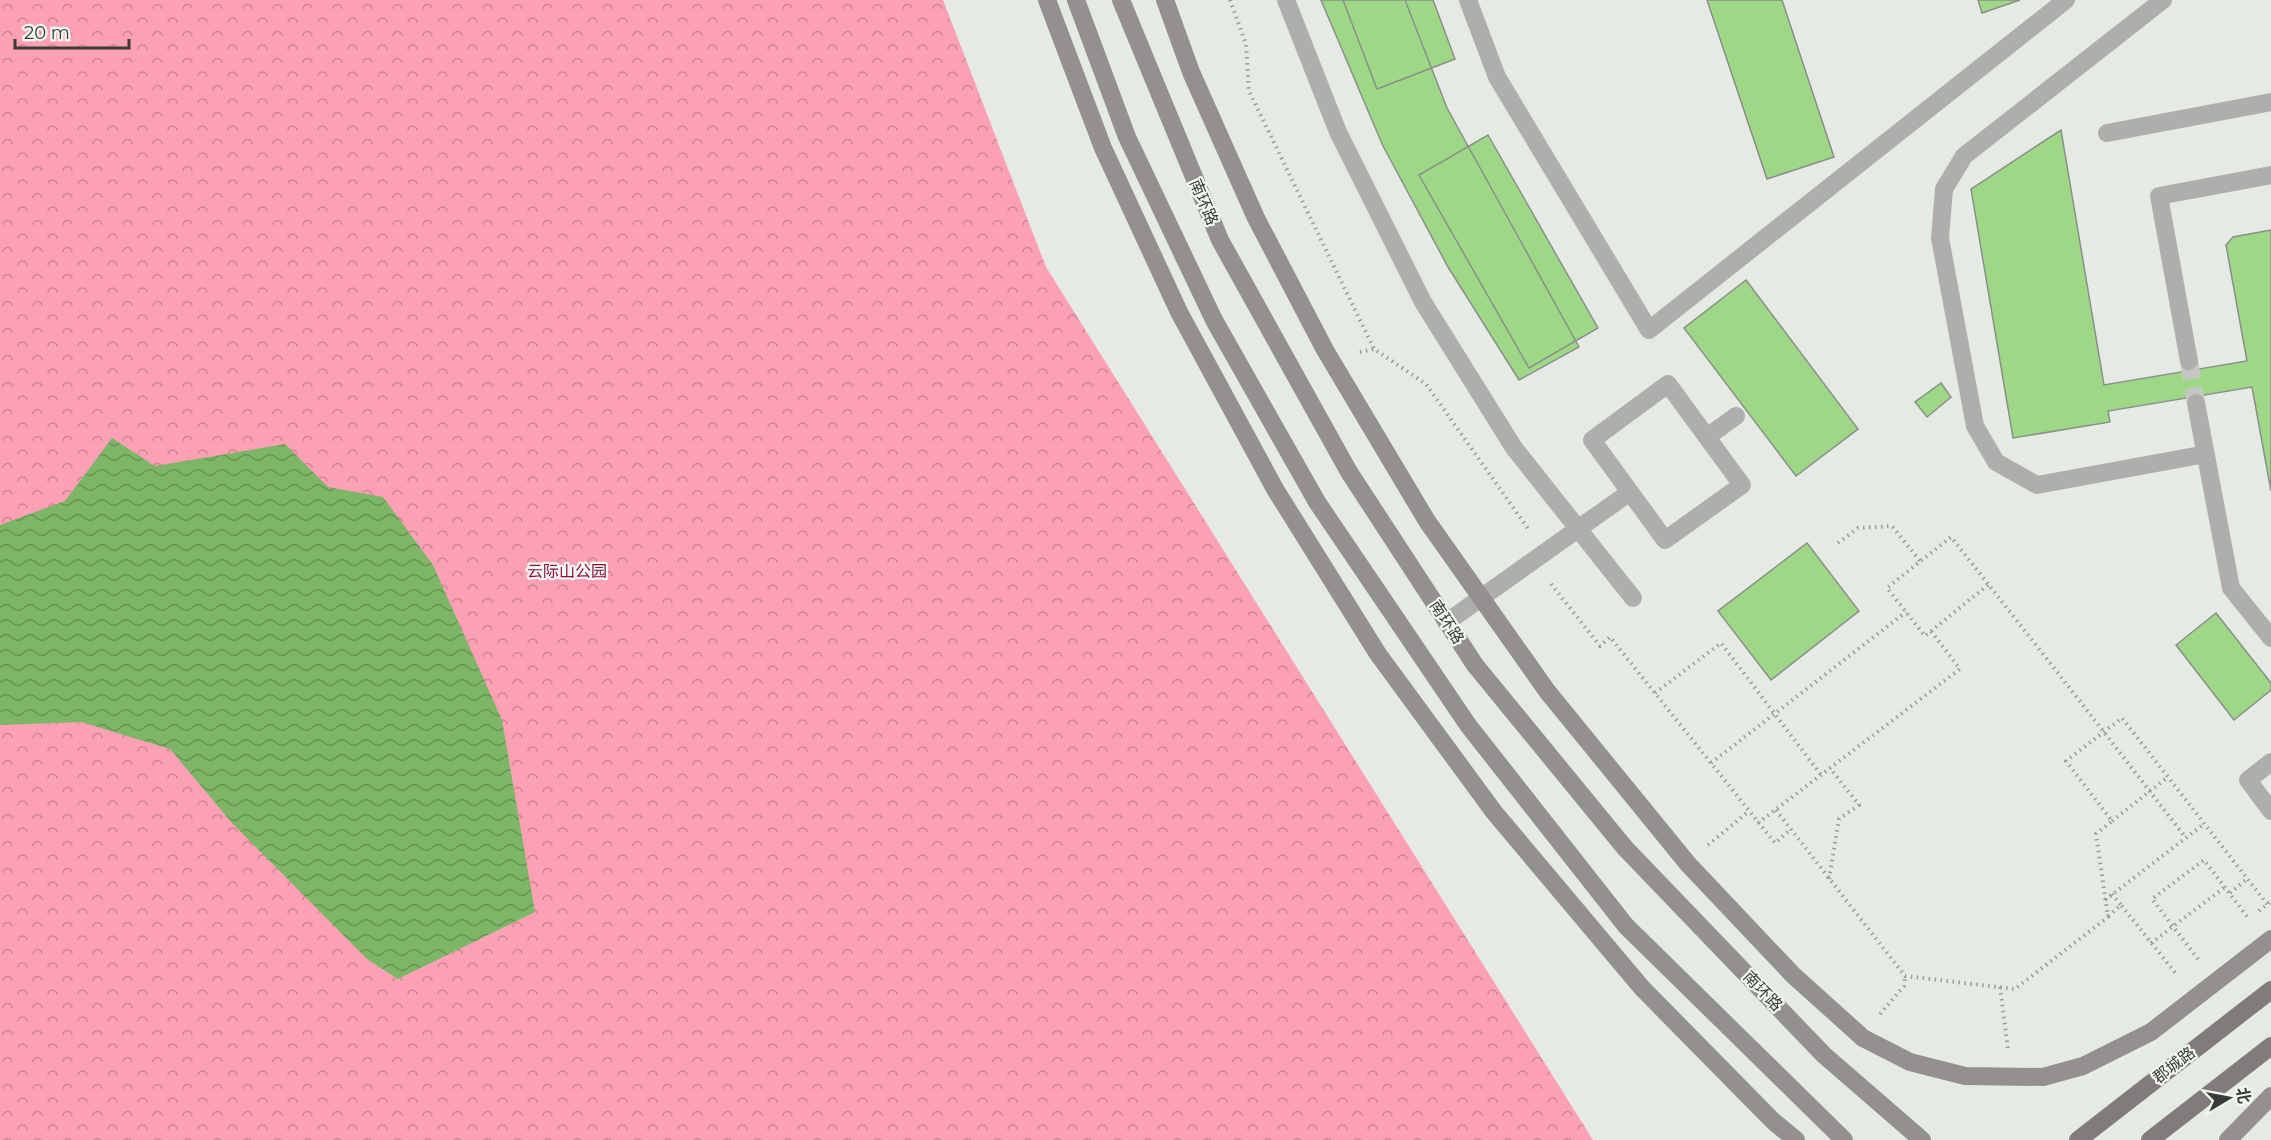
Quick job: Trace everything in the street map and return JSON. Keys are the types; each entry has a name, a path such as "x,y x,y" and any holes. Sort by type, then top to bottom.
{"main road":[{"name":"郡城路","path":"2078,1140 2271,990"},
{"path":"2150,1140 2271,1046"}],"street":[{"path":"1047,0 1062,45 1103,148 1179,312 1275,489 1378,654 1494,812 1642,988 1773,1121 1796,1140"},
{"path":"1076,0 1127,137 1214,320 1317,502 1468,725 1626,926 1844,1140"},
{"name":"南环路","path":"1122,0 1220,240 1349,471 1475,665 1625,848 1824,1055 1922,1140"},
{"path":"1166,0 1191,72 1256,218 1324,350 1427,521 1547,691 1688,864 1793,975 1863,1038 1910,1062 1965,1076 2043,1077 2083,1066 2151,1032 2271,939"},
{"path":"1286,0 1338,132 1423,302 1514,448 1633,598"},
{"path":"1468,0 1497,77 1649,330 2066,0"},
{"path":"2163,0 1964,156 1944,189 1940,238 1975,426 1996,462 2037,485 2206,454"},
{"path":"2107,133 2271,102"},
{"path":"2189,361 2159,196 2271,175"},
{"path":"1668,384 1742,485 1665,540 1630,492 1592,440 1668,384"},
{"path":"2196,403 2231,588 2271,638"},
{"path":"1707,437 1736,416"},
{"path":"1447,622 1630,492"},
{"path":"2271,762 2248,780 2271,811"},
{"path":"2228,1140 2271,1095"}],"path":[{"path":"1230,0 1246,44 1249,91 1374,349 1426,384 1600,646 1610,637 1775,843 1791,829"},
{"path":"1838,543 1858,528 1892,526 1920,561"},
{"path":"1988,585 1925,636 1887,588 1951,537 2186,838"},
{"path":"1711,763 1906,612"},
{"path":"1758,823 1960,669 1931,631"},
{"path":"1655,693 1721,643 1821,775"},
{"path":"2112,821 2066,761 2122,718 2247,879 2269,903 2241,927"},
{"path":"1829,879 1839,819 1859,805 1830,768"},
{"path":"2108,917 2096,834 2168,777"},
{"path":"1776,810 1905,976 1904,986 1877,1017"},
{"path":"1700,852 1749,812"},
{"path":"2105,900 2204,824"},
{"path":"2200,962 2152,899 2204,860 2249,920"},
{"path":"2230,893 2247,879"},
{"path":"2151,943 2225,887"},
{"path":"2112,894 2180,978"},
{"path":"1905,976 2015,989 2121,905"},
{"path":"2193,968 2208,955"},
{"path":"2000,987 2008,1051"}],"green space":[{"name":"云际山公园","path":"0,0 943,0 1046,267 1593,1140 0,1140"}],"water":[{"path":"112,438 155,466 285,444 328,487 383,497 433,565 502,720 535,912 398,979 367,959 232,823 170,749 81,722 0,725 0,525 65,501"}],"building":[{"path":"1321,0 1405,0 1447,108 1579,347 1519,380 1448,267 1383,146"},
{"path":"1343,0 1433,0 1455,59 1377,89"},
{"path":"1707,0 1782,0 1834,157 1767,179"},
{"path":"1978,0 2020,0 1982,13"},
{"path":"2061,130 2104,385 2247,361 2226,245 2233,237 2271,230 2271,491 2252,387 2108,411 2110,422 2013,438 1971,189"},
{"path":"1488,135 1598,328 1529,368 1419,175"},
{"path":"1746,280 1858,429 1796,476 1684,328"},
{"path":"1941,383 1951,397 1927,417 1915,402"},
{"path":"1807,543 1859,611 1771,680 1718,611"},
{"path":"2216,613 2271,683 2271,690 2234,720 2176,645"}],"tunnel":[{"path":"2189,361 2196,403"}]}
